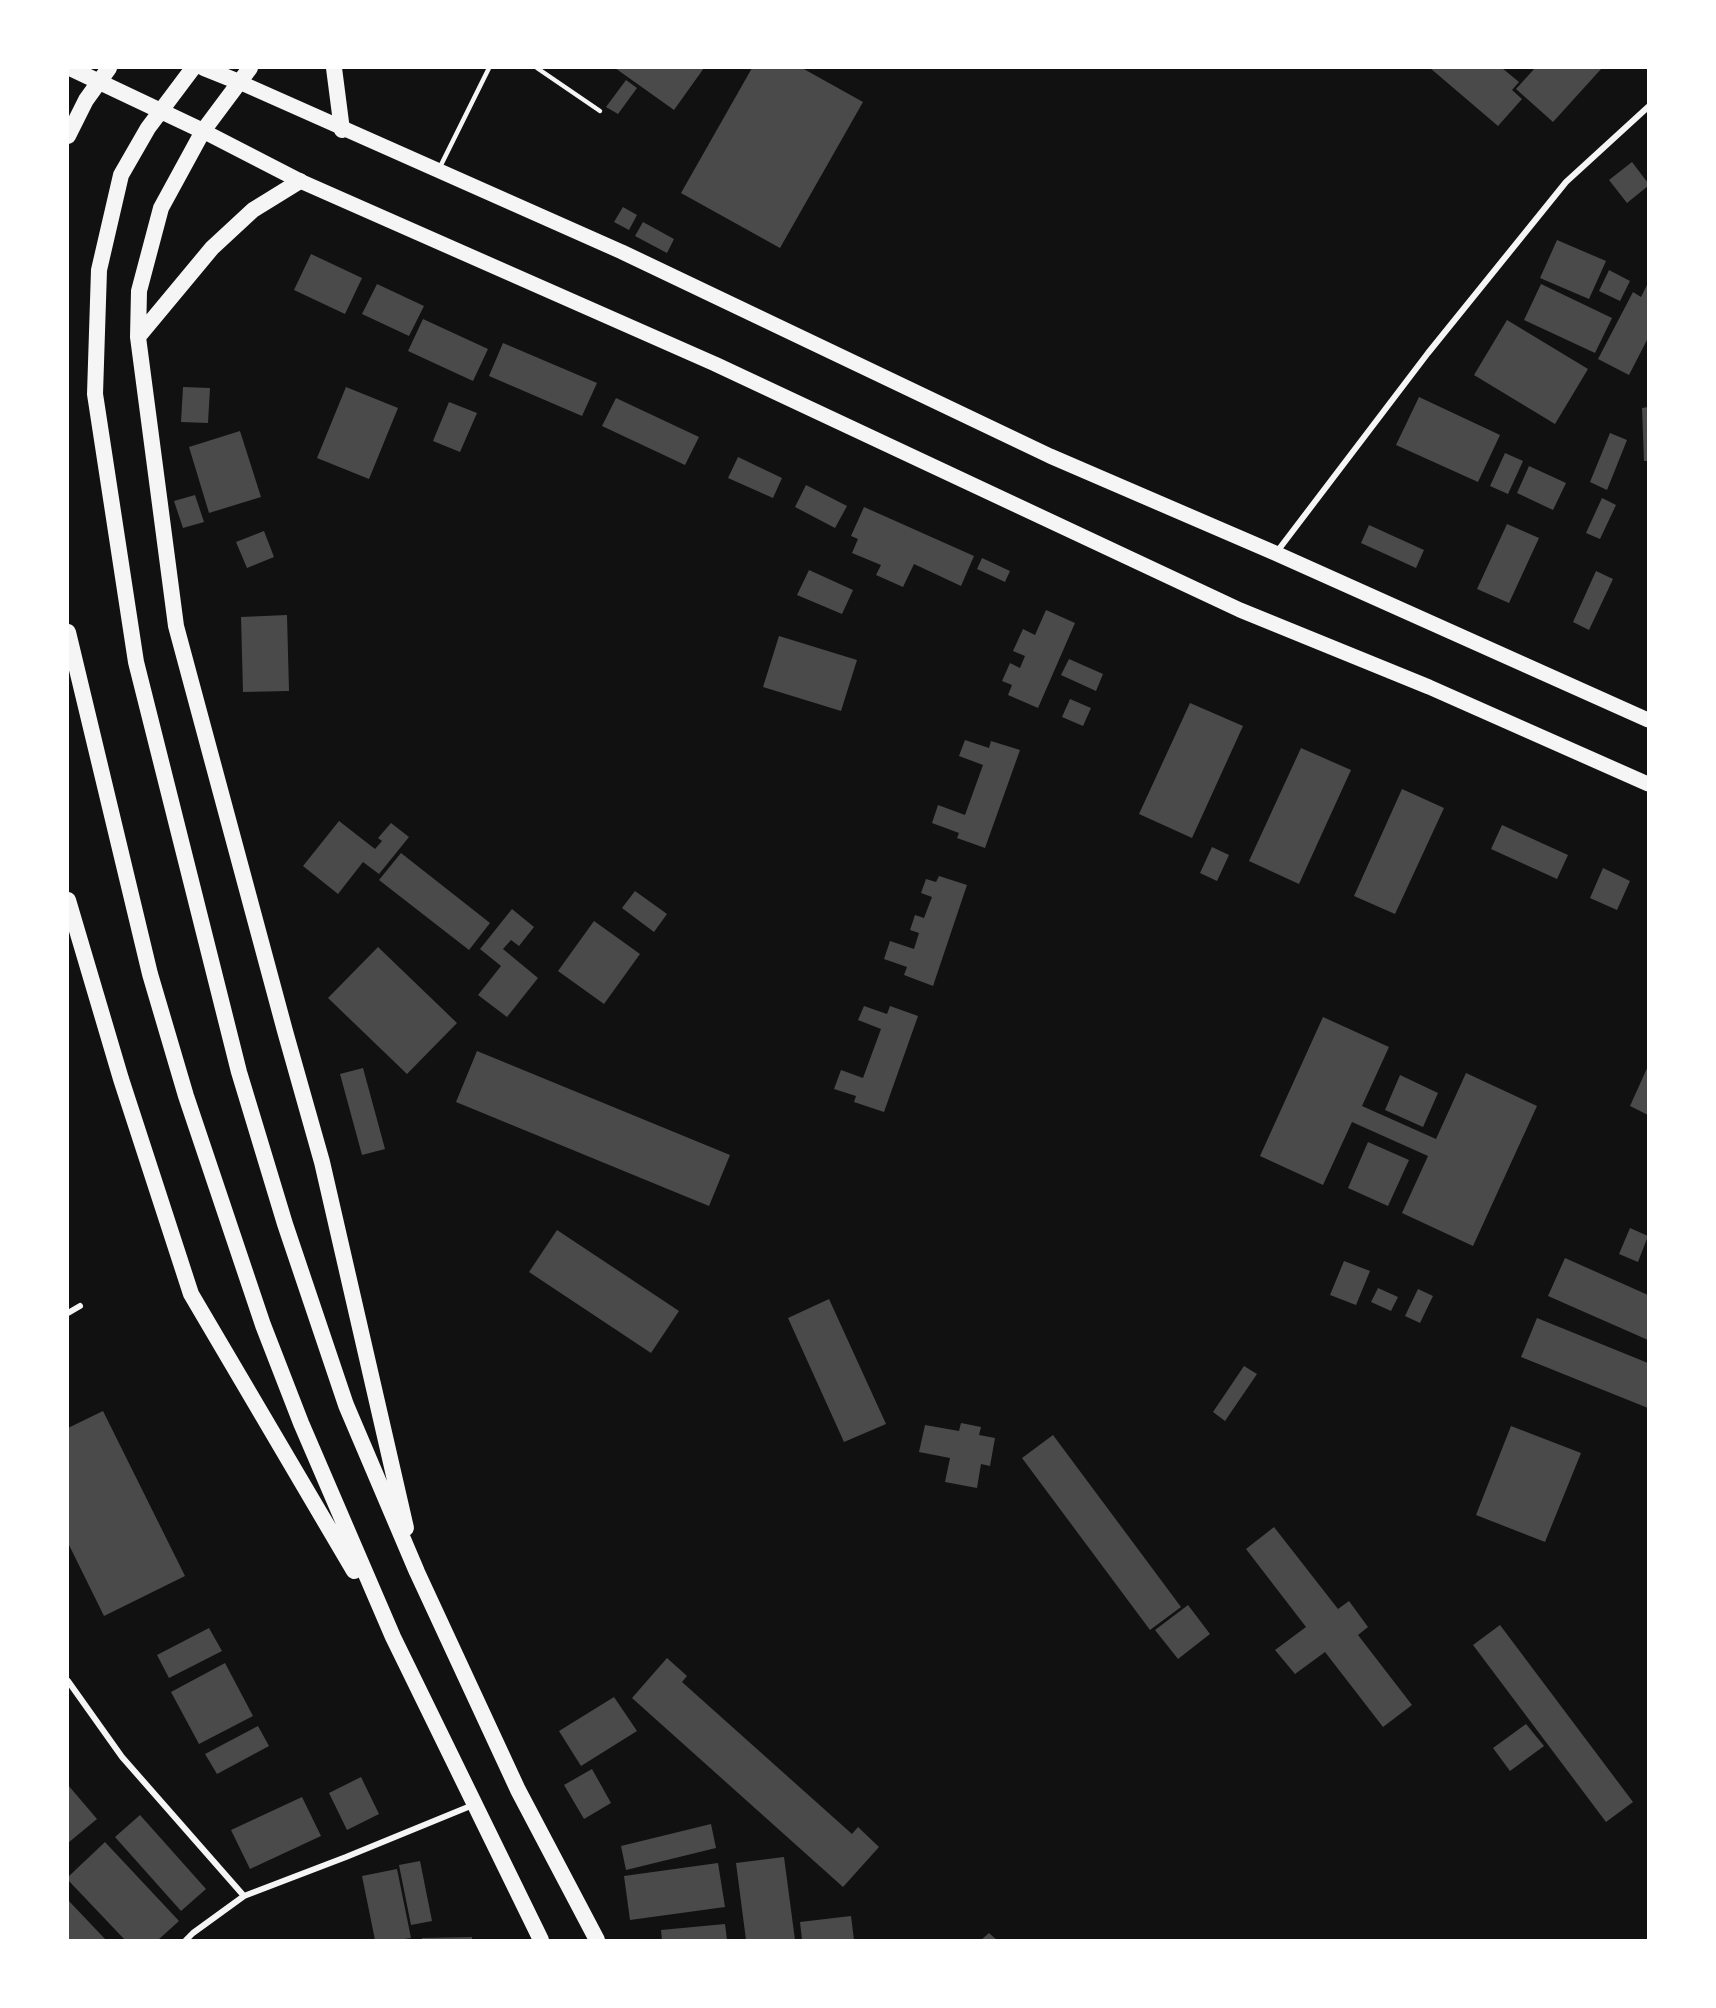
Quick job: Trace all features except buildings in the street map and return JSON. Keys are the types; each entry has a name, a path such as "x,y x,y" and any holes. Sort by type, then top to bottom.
{"highway":[{"path":"70,68 203,131"},
{"path":"68,136 87,100 109,68"},
{"path":"193,68 148,128 121,175 99,270 95,394 136,662 239,1072 285,1224 346,1405 417,1572 518,1790 597,1941"},
{"path":"204,68 238,82"},
{"path":"250,68 203,131 161,208 139,291 138,337 176,626 322,1162 417,1572"},
{"path":"334,68 342,130"},
{"path":"138,337 212,248 253,210 300,181"},
{"path":"68,632 150,975 186,1096 263,1325 301,1423 393,1637 541,1941"},
{"path":"68,900 121,1079 191,1294 393,1637"}],"main road":[{"path":"238,82 621,252 1050,456 1275,553 1648,720"},
{"path":"203,131 300,181 715,364 1240,610 1429,687 1648,784"}],"street":[{"path":"1275,553 1428,353 1566,182 1648,107"},
{"path":"68,1313 80,1306"},
{"path":"68,1681 122,1757 244,1896"},
{"path":"186,1941 193,1933 244,1896 474,1805"}],"lane":[{"path":"437,171 489,68"},
{"path":"537,68 600,111"}]}
